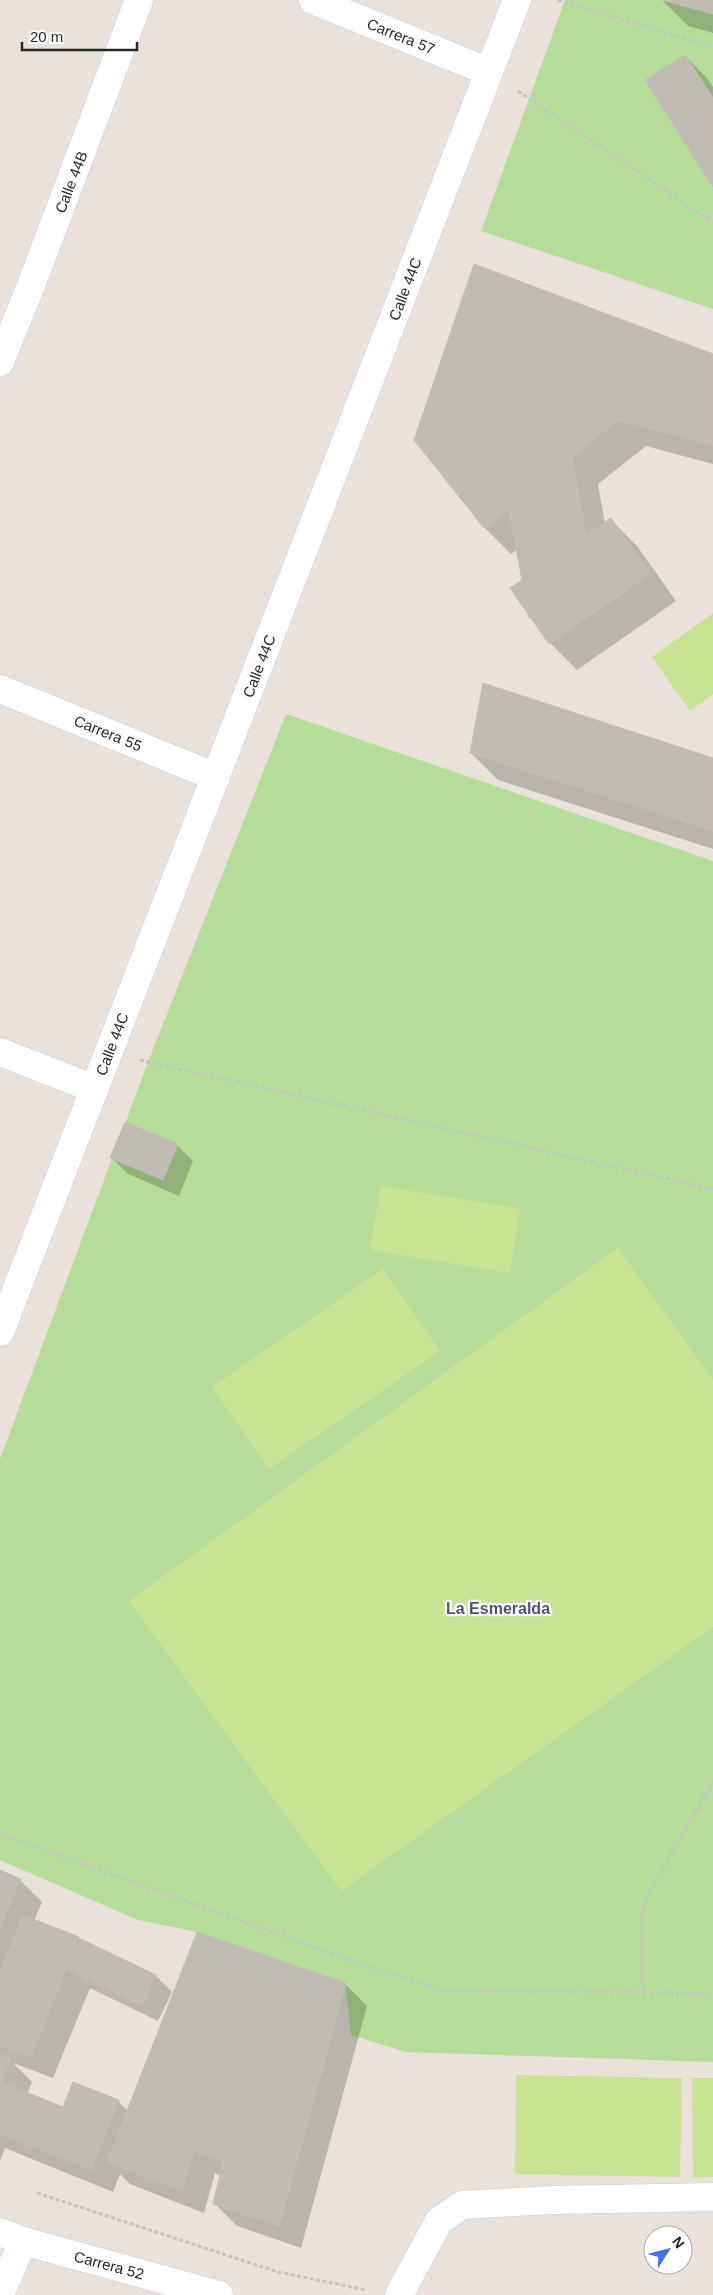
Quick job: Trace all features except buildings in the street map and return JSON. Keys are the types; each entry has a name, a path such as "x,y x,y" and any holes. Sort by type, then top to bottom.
{"street":[{"name":"Calle 44B","path":"0,362 139,0"},
{"name":"Carrera 57","path":"312,0 489,72"},
{"name":"Calle 44C","path":"0,1332 517,0"},
{"name":"Carrera 55","path":"0,688 216,777"},
{"path":"0,1052 94,1089"},
{"path":"388,2293 439,2221 462,2205 552,2200 713,2197"},
{"path":"0,2294 11,2236"},
{"name":"Carrera 52","path":"11,2236 219,2295"}],"path":[{"path":"558,0 713,47"},
{"path":"489,72 713,222"},
{"path":"706,218 713,216"},
{"path":"109,1050 158,1064 713,1189"},
{"path":"643,1992 641,1919 647,1896 713,1782"},
{"path":"0,1834 355,1962 441,1990 643,1992 713,1995"},
{"path":"37,2193 278,2272 388,2293"}],"green space":[{"path":"565,0 713,0 713,309 481,231"},
{"path":"713,613 713,694 690,711 652,657"},
{"path":"286,714 713,861 713,2062 406,2052 351,2035 345,1983 197,1932 138,1920 0,1860 0,1459 148,1062"},
{"path":"381,1186 520,1209 510,1273 370,1250"},
{"path":"618,1248 713,1380 713,1627 341,1891 129,1601"},
{"path":"383,1269 440,1351 269,1469 212,1387"},
{"path":"516,2075 682,2078 680,2177 515,2174"},
{"path":"692,2078 713,2078 713,2177 693,2178"}],"district":[{"name":"La Esmeralda","path":"498,1608"}]}
